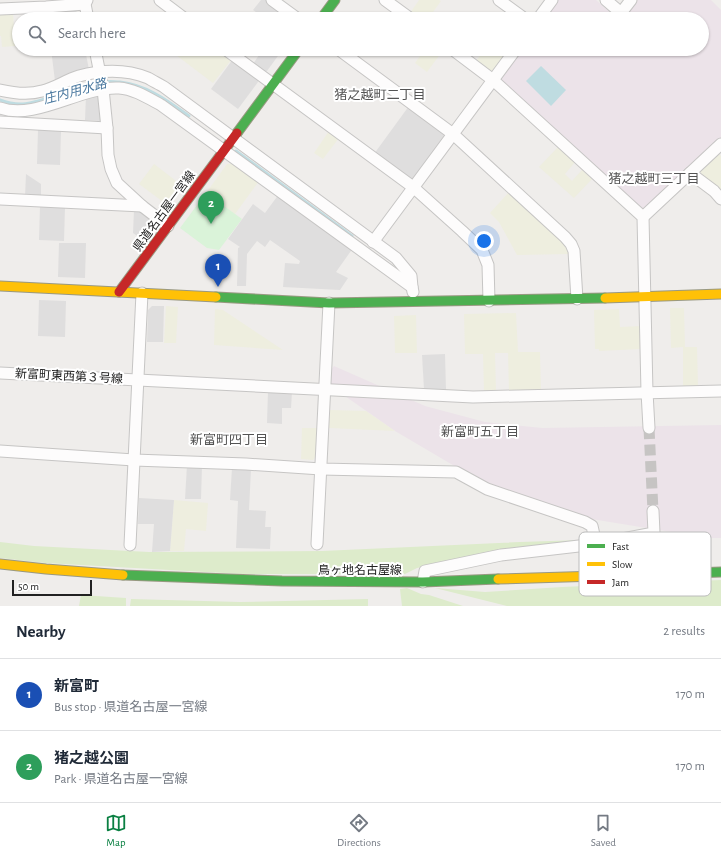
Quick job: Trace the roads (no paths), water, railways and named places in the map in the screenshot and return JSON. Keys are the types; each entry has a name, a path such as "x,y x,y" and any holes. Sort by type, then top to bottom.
{"main road":[{"path":"326,12 335,0"},
{"name":"県道名古屋一宮線","path":"119,292 294,56"},
{"path":"0,286 329,303 577,299 721,294"},
{"name":"鳥ヶ地名古屋線","path":"0,564 128,575 267,581 423,582 579,577"},
{"name":"鳥ヶ地名古屋線","path":"711,572 721,572"}],"street":[{"path":"160,0 176,12"},
{"path":"272,0 288,12"},
{"path":"385,0 401,12"},
{"path":"499,0 515,12"},
{"path":"543,12 552,0"},
{"path":"606,0 620,12"},
{"path":"622,12 631,0"},
{"path":"0,9 46,7 83,2 86,12"},
{"path":"97,56 102,81 108,155 111,170 117,183 142,206 168,226"},
{"path":"234,56 413,187 482,250 488,265 489,301"},
{"path":"347,56 453,134 571,244 574,251 577,299"},
{"path":"461,56 493,80 643,218 649,428"},
{"path":"373,242 511,56"},
{"path":"0,108 17,111 49,105 75,96 102,81 113,71 148,78 164,87 396,258 411,276 412,287 417,302"},
{"path":"0,90 12,93 42,92 78,77 102,81 136,92 161,105 412,287"},
{"path":"0,122 107,128"},
{"path":"643,218 721,144"},
{"path":"690,173 714,191 721,199"},
{"path":"0,200 142,206"},
{"path":"130,545 142,293"},
{"path":"317,544 329,303"},
{"name":"新富町東西第３号線","path":"0,373 473,397 721,391"},
{"path":"0,451 134,460 246,464 321,469 456,472 487,489 585,522 592,526 594,532"},
{"path":"653,511 654,532"},
{"path":"423,582 425,571 501,555 579,546"}],"water":[{"path":"541,66 566,90 551,106 526,81"}],"waterway":[{"name":"庄内用水路","path":"104,82 120,82 139,86 157,94 189,116"},
{"name":"庄内用水路","path":"0,100 16,104 30,103 69,91 99,84"},
{"name":"庄内用水路","path":"236,151 352,236"}],"tunnel":[{"path":"649,428 653,511"}],"place":[{"name":"猪之越公園","path":"211,224"},
{"name":"新富町","path":"218,287"}],"district":[{"name":"猪之越町二丁目","path":"380,95"},
{"name":"猪之越町三丁目","path":"654,179"},
{"name":"新富町五丁目","path":"480,432"},
{"name":"新富町四丁目","path":"229,440"}]}
